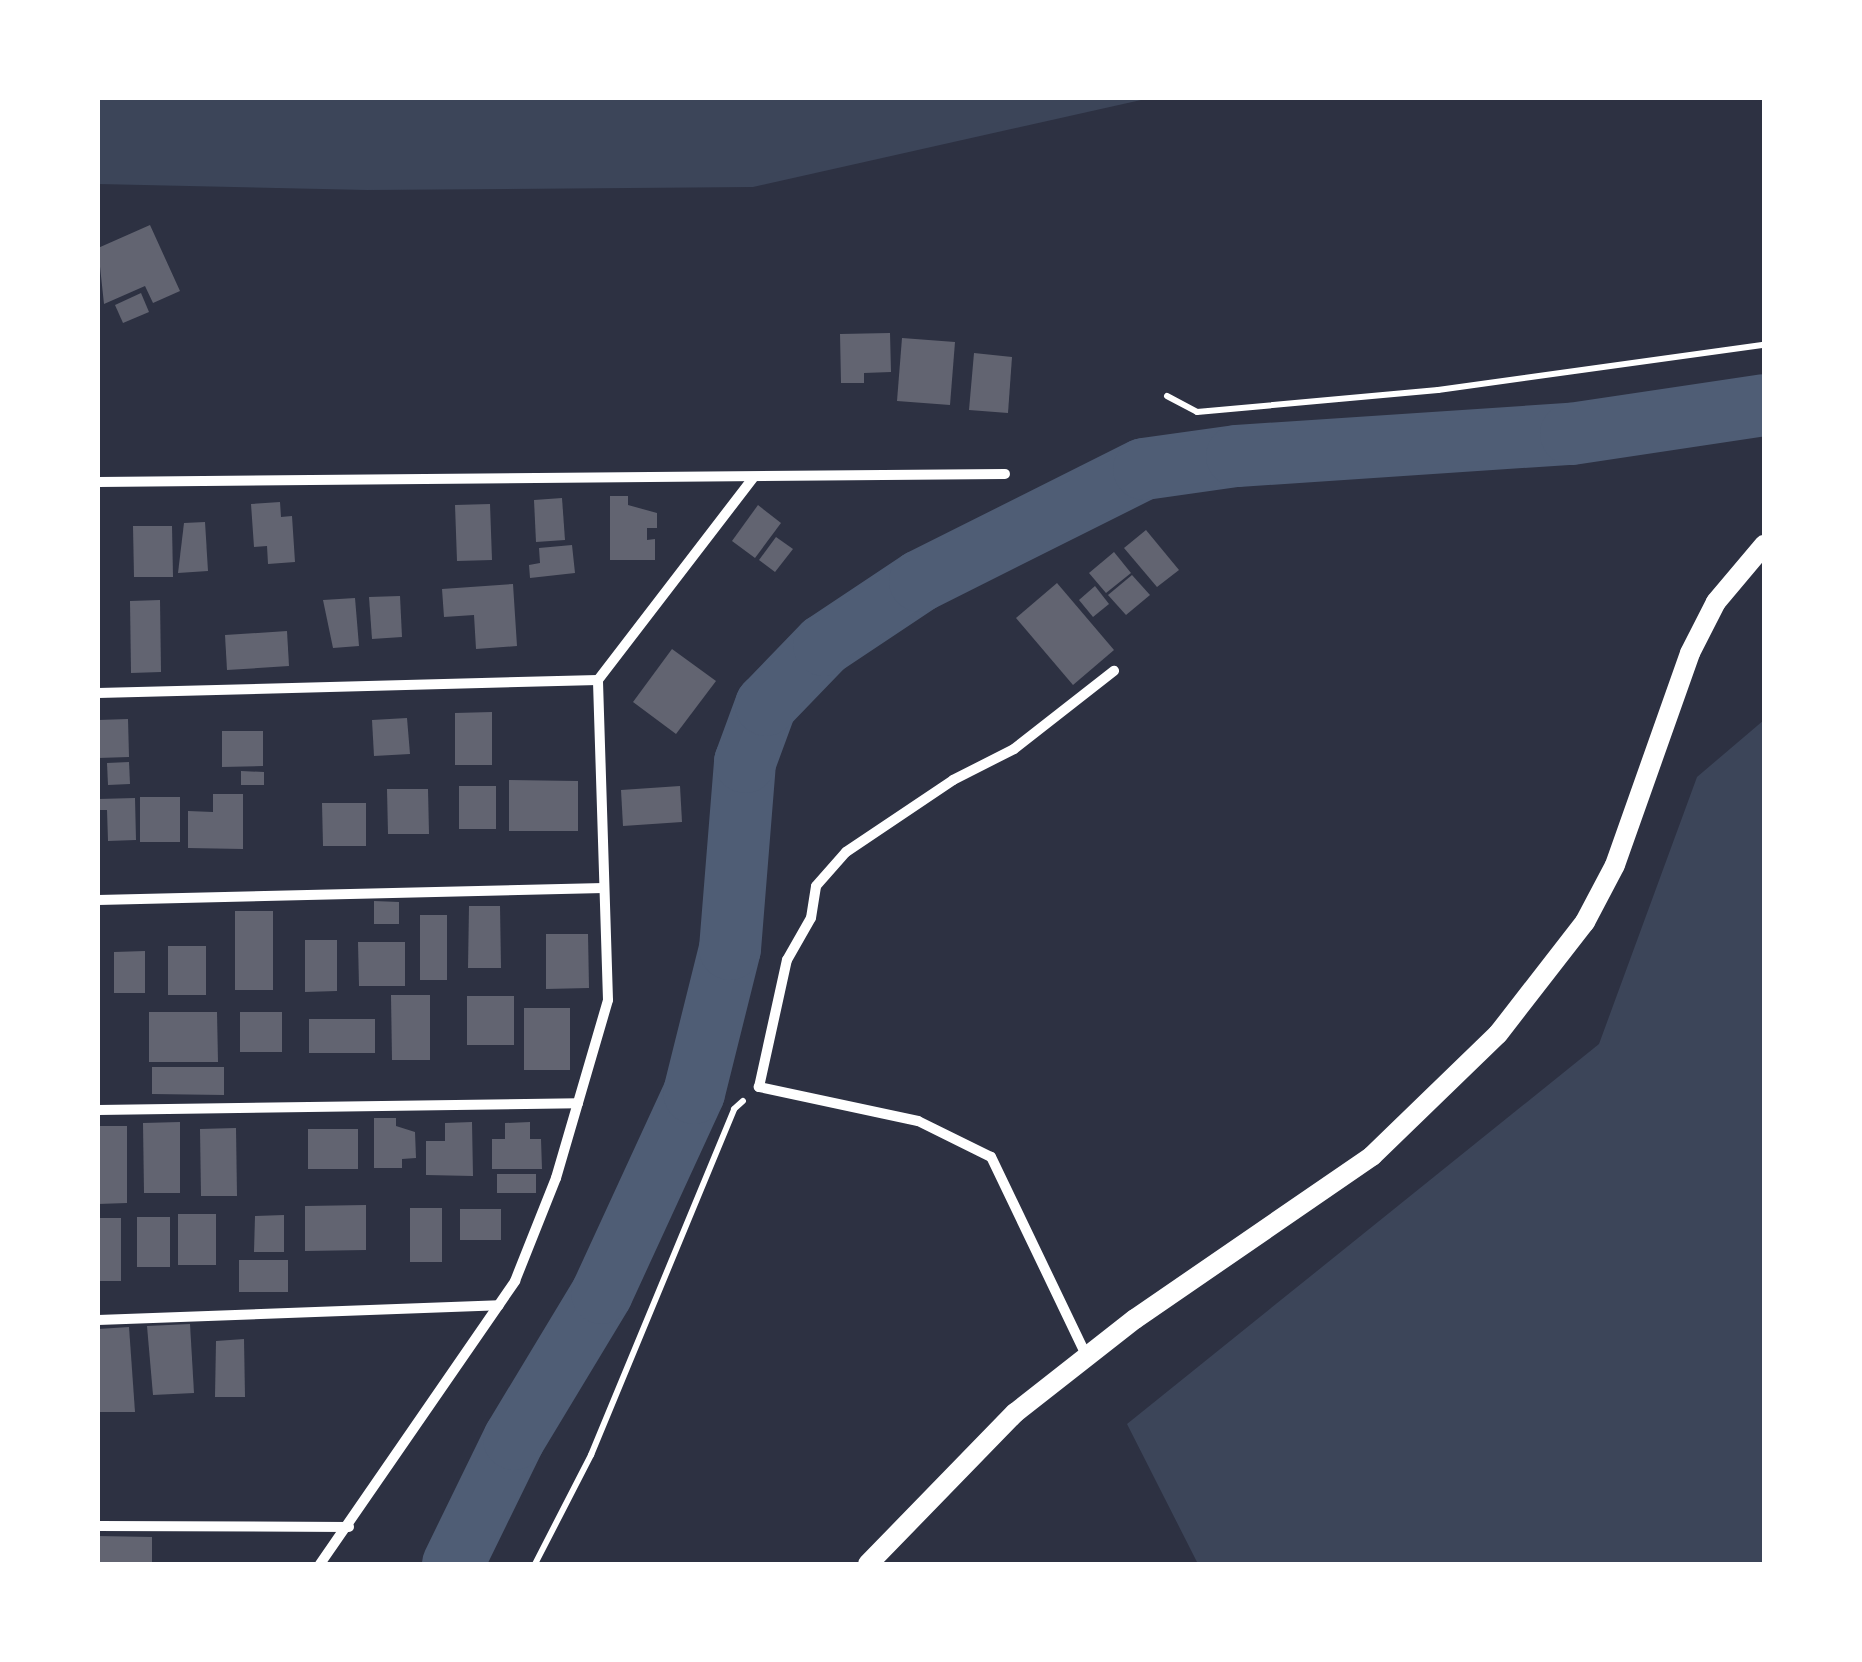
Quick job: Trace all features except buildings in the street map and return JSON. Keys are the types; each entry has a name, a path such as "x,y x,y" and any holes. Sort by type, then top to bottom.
{"main road":[{"path":"868,1564 1015,1413 1086,1357 1372,1156 1438,1098 1532,995 1585,922 1615,865 1690,654 1716,602 1764,546"}],"street":[{"path":"98,482 1005,474"},
{"path":"320,1564 498,1305 549,1195 608,1000 598,680 754,478"},
{"path":"1086,1357 991,1157 918,1121 759,1087 788,960 811,918 816,886 846,852 954,780 1014,750 1114,671"},
{"path":"98,693 598,680"},
{"path":"98,900 604,888"},
{"path":"98,1110 578,1103"},
{"path":"98,1320 498,1305"},
{"path":"98,1526 349,1526"}],"path":[{"path":"1168,396 1197,412 1438,390 1764,345"},
{"path":"535,1564 590,1455 734,1109 759,1087"}],"shaded area":[{"path":"98,98 1150,98 753,187 367,190 98,184"},
{"path":"1764,720 1764,1564 1198,1564 1127,1424 1599,1044 1697,777"}],"waterway":[{"path":"453,1564 514,1439 602,1293 694,1093 730,949 745,762 766,705 824,645 920,581 1144,469 1237,456 1571,434 1764,405"}]}
